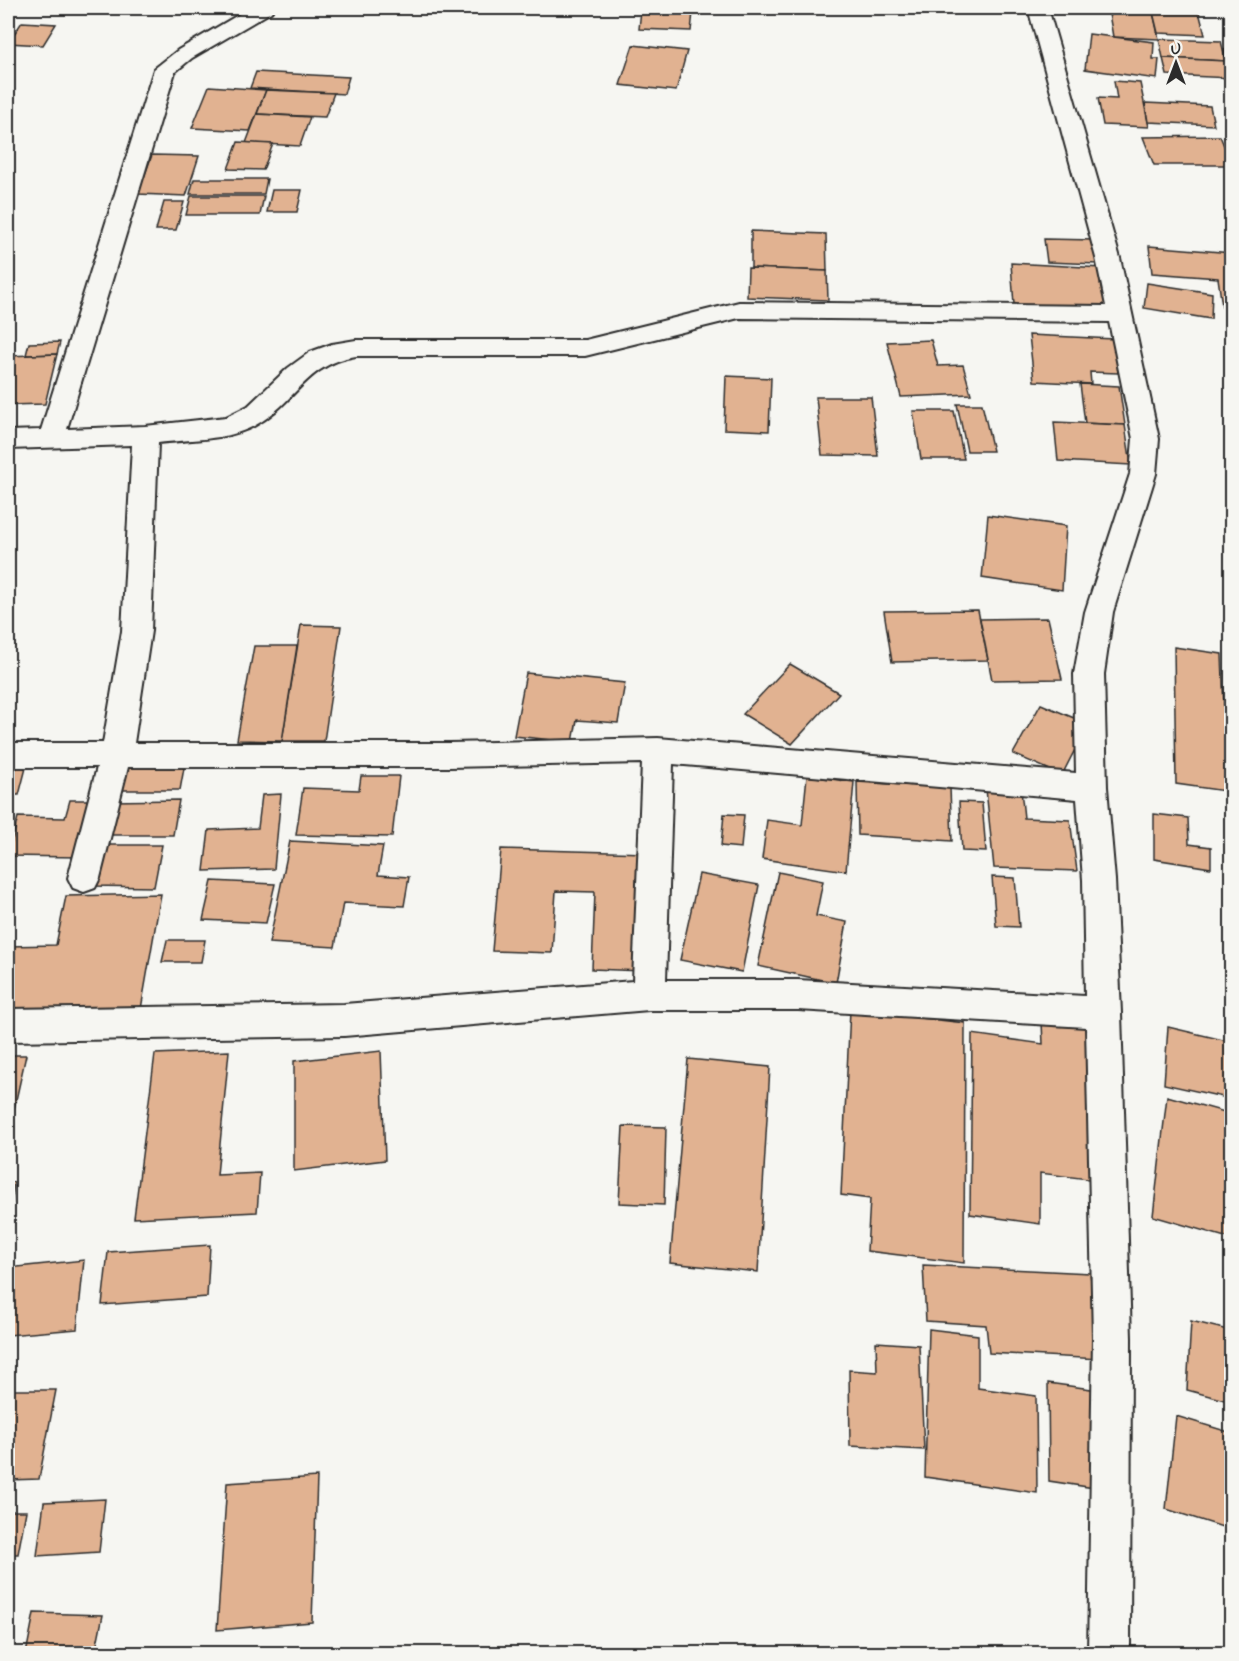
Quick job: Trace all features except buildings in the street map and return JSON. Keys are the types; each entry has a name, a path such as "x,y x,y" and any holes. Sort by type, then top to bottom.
{"street":[{"path":"51,439 165,69 185,54 264,8"},
{"path":"1038,8 1108,258 1146,439 1143,474 1098,612 1089,674 1092,787 1100,880 1112,1338 1109,1653"},
{"path":"8,440 145,435 209,430 242,422 263,409 313,361 328,353 356,348 585,348 739,310 1120,314"},
{"path":"84,878 116,755 133,661 140,601 145,435"},
{"path":"8,755 450,754 658,750 1092,787"},
{"path":"649,995 658,750"},
{"path":"8,1025 344,1020 649,995 798,995 1104,1013"}]}
